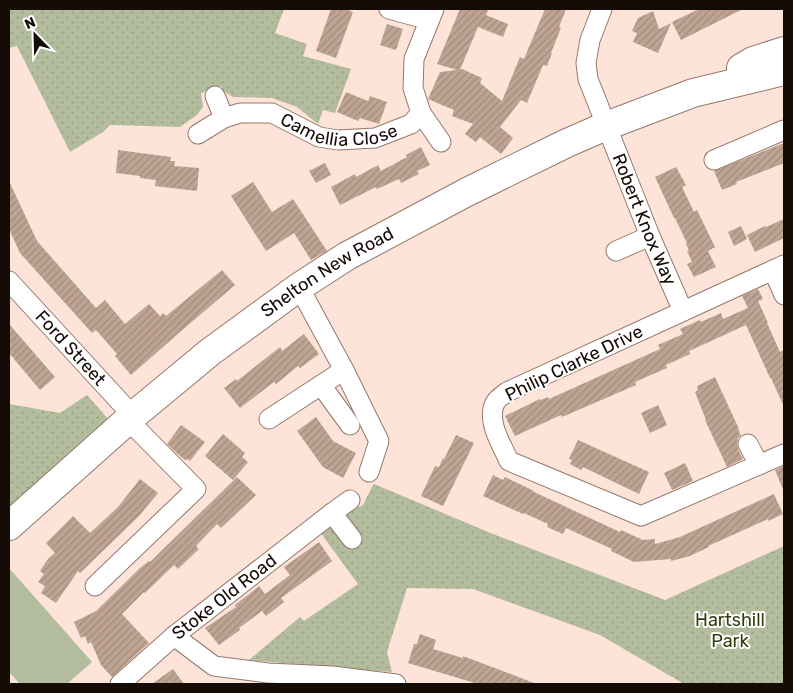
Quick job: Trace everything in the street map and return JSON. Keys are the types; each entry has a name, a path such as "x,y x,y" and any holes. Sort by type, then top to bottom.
{"main road":[{"name":"Shelton New Road","path":"693,94 754,61 784,51"},
{"name":"Shelton New Road","path":"9,526 131,418 210,352 299,287 347,256 458,196 606,126 693,94 784,71"}],"street":[{"path":"390,9 432,14"},
{"name":"Robert Knox Way","path":"602,9 590,40 586,63 588,79 650,236 683,311"},
{"name":"Camellia Close","path":"432,14 414,59 413,88 421,113 441,142"},
{"path":"215,96 224,118"},
{"name":"Camellia Close","path":"198,134 224,118 240,112 272,113 319,137 338,140 375,138 411,124 421,113"},
{"path":"714,160 784,130"},
{"path":"616,251 650,236"},
{"path":"683,311 778,267 784,295"},
{"name":"Ford Street","path":"9,280 131,418 199,486 95,586"},
{"path":"299,287 344,370 379,441 369,472"},
{"name":"Philip Clarke Drive","path":"683,311 506,392 495,401 492,411 492,424 509,461 641,516 784,454"},
{"path":"269,420 344,370"},
{"path":"321,385 350,424"},
{"path":"748,444 758,465"},
{"name":"Stoke Old Road","path":"120,684 174,636 350,500"},
{"path":"332,513 352,539"},
{"path":"174,636 214,666 267,678 332,676 396,684"}],"green space":[{"path":"9,9 284,9 275,33 307,44 303,56 351,69 335,113 323,110 318,124 297,107 272,98 233,97 225,92 221,86 201,93 203,107 197,115 180,127 110,125 103,132 70,152 17,46 9,48"},
{"path":"87,395 109,420 9,511 9,404 60,413"},
{"name":"Hartshill Park","path":"374,484 493,534 665,600 784,546 784,684 684,684 600,635 473,589 407,588 387,652 392,672 249,660 300,617 304,621 358,584 317,528 363,505"},
{"path":"9,568 92,662 67,684 20,684 9,672"}],"building":[{"path":"331,9 345,9 353,12 336,58 316,51"},
{"path":"460,9 489,9 486,15 508,24 503,37 478,27 460,70 462,69 482,78 480,83 502,101 520,57 524,59 545,9 566,9 547,66 543,65 527,103 521,100 500,127 513,138 501,154 480,137 476,142 465,134 473,124 452,116 454,110 428,99 440,72 457,70 437,64"},
{"path":"699,9 743,9 681,40 672,22"},
{"path":"653,11 659,29 671,23 658,53 633,42 637,33 632,31 638,18"},
{"path":"387,24 403,29 396,50 380,45"},
{"path":"346,92 368,101 370,96 387,102 379,124 360,118 358,121 337,112"},
{"path":"784,143 784,163 736,182 737,184 722,190 714,171"},
{"path":"421,147 430,165 417,171 419,174 401,183 399,179 377,189 376,187 340,205 331,187 355,174 356,177 378,165 381,171"},
{"path":"118,150 171,157 170,161 175,161 174,166 199,168 197,191 155,186 156,180 116,173"},
{"path":"325,163 331,175 316,183 309,171"},
{"path":"676,167 686,185 682,187 694,212 697,210 715,247 708,251 716,267 694,277 687,264 692,262 687,251 689,250 687,243 655,177"},
{"path":"9,181 37,241 96,308 105,300 125,324 149,304 160,316 163,313 166,316 222,270 235,285 131,375 115,356 117,354 96,330 92,333 20,253 9,229"},
{"path":"253,182 272,212 293,199 327,251 311,260 294,233 266,251 231,196"},
{"path":"784,219 784,238 755,252 747,235"},
{"path":"741,226 747,239 734,246 728,232"},
{"path":"758,289 763,299 758,301 767,323 780,352 784,350 784,407 746,325 689,351 690,354 666,365 667,368 635,382 636,385 515,436 505,416 540,399 548,397 549,399 660,349 658,345 683,334 680,329 700,320 701,322 721,313 723,319 748,308 742,296"},
{"path":"9,324 55,377 40,390 9,353"},
{"path":"304,334 319,354 300,368 298,366 276,384 274,382 240,408 224,388 236,379 237,381 280,347 282,351"},
{"path":"715,377 741,436 738,438 737,444 743,459 727,467 705,420 695,392 698,390 697,386"},
{"path":"658,405 667,425 650,433 641,413"},
{"path":"316,417 333,441 356,453 343,478 323,467 297,431"},
{"path":"181,425 205,442 190,461 185,460 167,444"},
{"path":"223,434 245,453 242,457 248,462 233,480 205,456"},
{"path":"456,435 474,443 443,506 421,496 435,466 439,467"},
{"path":"578,440 649,472 639,494 583,467 581,470 570,464 572,460 569,459"},
{"path":"685,463 693,481 672,490 664,473"},
{"path":"784,466 784,492 775,470"},
{"path":"493,475 503,480 505,477 620,532 621,530 643,540 655,539 655,544 680,537 774,494 783,514 708,546 690,556 671,561 671,559 634,562 611,551 612,549 566,528 563,534 547,527 548,524 483,496"},
{"path":"237,477 256,495 221,528 217,524 196,546 199,549 178,569 174,565 122,614 149,643 112,677 101,665 91,642 88,644 85,636 81,638 74,622 96,611 140,568 150,562"},
{"path":"140,479 158,493 139,516 80,573 78,571 56,603 41,593 45,586 38,582 44,574 40,571 48,559 55,553 46,543 73,516 90,533 118,507"},
{"path":"319,542 332,561 281,598 284,602 266,616 262,611 219,645 205,628 236,607 235,605 259,586 265,594 290,575 284,567"},
{"path":"420,634 436,640 433,649 463,658 463,656 534,684 478,684 408,663 414,644 417,644"},
{"path":"173,669 184,684 152,684"}]}
